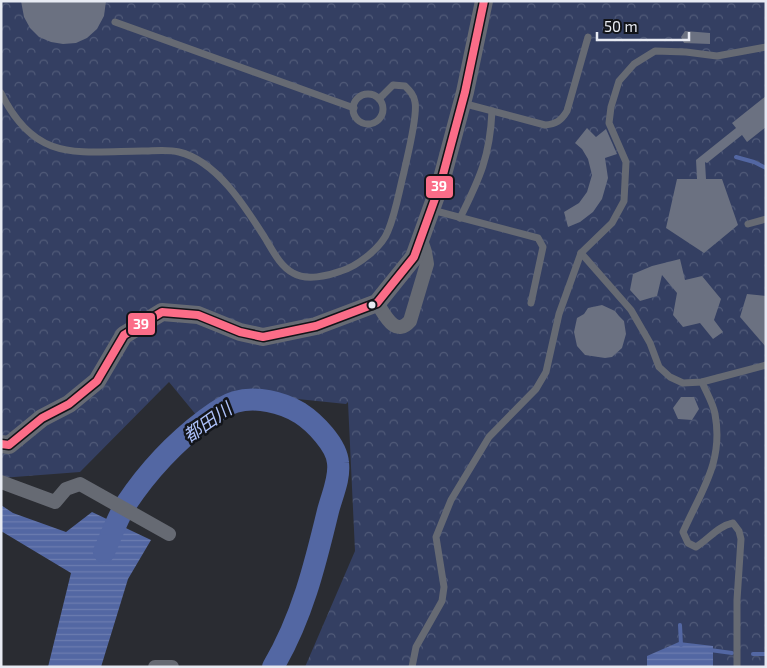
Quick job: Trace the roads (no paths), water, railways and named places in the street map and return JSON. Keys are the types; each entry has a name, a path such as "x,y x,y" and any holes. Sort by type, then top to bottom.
{"street":[{"path":"1,444 9,446 42,418 69,404 97,381 124,335 162,312 198,315 240,332 263,337 316,326 377,303 414,257 421,240 441,182 462,103 484,1"},
{"path":"377,303 391,324 400,328 405,327 410,322 427,264 421,240"},
{"path":"1,482 55,502 66,490 80,484 170,534"},
{"path":"155,667 172,667"}],"lane":[{"path":"115,22 354,108"},
{"path":"462,103 545,125 554,124 561,120 567,111 588,37"},
{"path":"412,667 416,646 442,601 444,581 436,537 448,507 470,466 489,437 536,389 546,372 558,314 580,253 612,224 624,202 626,162 609,123 611,107 620,81 634,64 655,51 717,56 766,47"},
{"path":"1,93 24,130 41,142 77,152 179,152 203,163 229,188 248,211 280,262 294,274 311,277 329,275 351,268 370,255 388,232 409,151 416,102 406,86 399,85 393,85 380,99"},
{"path":"367,94 376,95 384,108 383,115 378,122 372,124 361,123 356,118 354,108 354,103 359,96 367,94"},
{"path":"460,218 483,170 489,147 492,111"},
{"path":"431,210 538,238 543,247 531,303"},
{"path":"748,224 766,219"},
{"path":"580,253 631,310 650,343 659,367 670,377 683,383 702,382 766,365"},
{"path":"702,382 715,413 716,443 714,464 708,482 684,532 688,544 696,547 724,525 733,523 739,531 741,539 737,600 737,667"}],"waterway":[{"path":"736,157 754,162 766,168"},
{"name":"都田川","path":"104,552 126,504 143,480 172,448 212,414 231,403 243,400 269,401 300,413 318,428 334,449 337,456 338,475 300,610 273,667"},
{"path":"680,625 681,645"},
{"path":"710,650 732,653"},
{"path":"753,654 766,654"}]}
